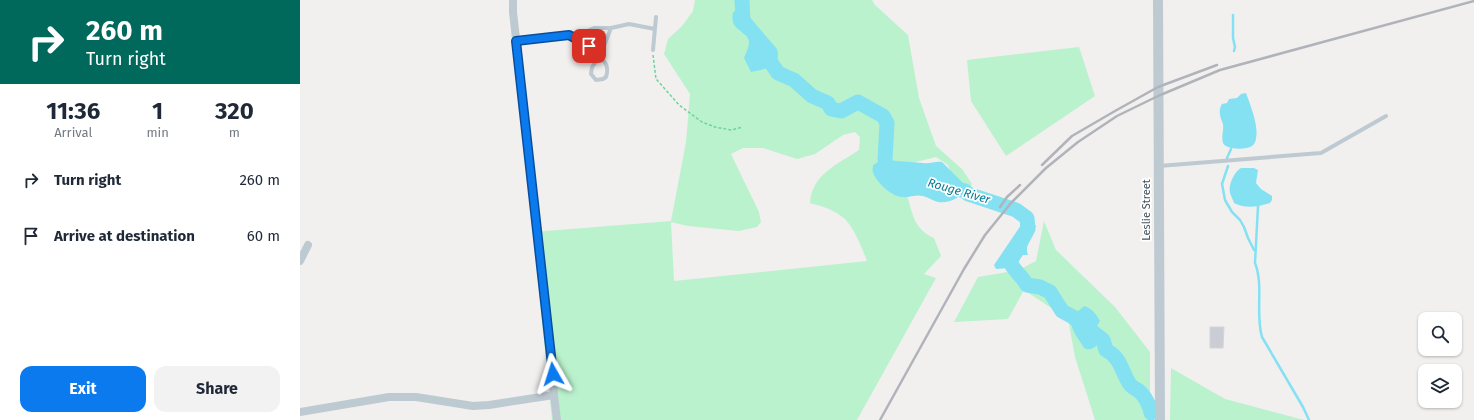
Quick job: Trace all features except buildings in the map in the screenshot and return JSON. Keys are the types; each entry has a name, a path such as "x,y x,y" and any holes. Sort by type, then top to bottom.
{"street":[{"path":"513,0 516,41 557,420"},
{"name":"Leslie Street","path":"1158,0 1160,420"},
{"path":"300,262 308,245"},
{"path":"300,412 389,397 416,398 473,406 554,395"}],"lane":[{"path":"653,50 656,17"},
{"path":"516,41 578,35 594,28 611,28 629,24 655,29"},
{"path":"569,35 589,46 600,56 607,64 608,71 606,77 603,79 596,80 591,74 592,67 600,56 611,28"},
{"path":"1158,166 1321,153 1386,116"}],"path":[{"path":"653,50 656,79 679,105 702,122 715,127 731,130 744,127"}],"green space":[{"path":"695,0 872,0 875,5 908,35 919,98 936,146 962,169 972,184 967,193 952,177 948,165 936,157 904,165 884,179 898,196 907,195 915,221 922,230 934,238 941,256 924,274 936,278 857,420 552,420 533,232 671,221 686,142 690,94 664,54 668,39 682,26 693,11","holes":["855,132 860,137 859,150 827,171 820,178 815,185 810,203 830,210 845,219 857,237 867,261 674,281 671,222 688,226 739,231 757,227 761,222 759,212 731,154 743,148 763,148 797,159 815,154 843,135"]},
{"path":"1079,47 1095,96 1006,156 971,101 967,60"},
{"path":"1044,221 1056,250 1115,307 1150,352 1150,420 1095,420 1075,357 1068,319 1024,290 1008,319 954,322 978,277 1019,270 1036,261"},
{"path":"1171,368 1225,399 1304,420 1170,420"}],"water":[{"path":"742,8 777,49 778,58 774,67 751,72 744,58 749,44 748,38 736,27 732,19 733,12"},
{"path":"1246,93 1255,121 1257,133 1255,142 1252,146 1245,148 1236,149 1228,147 1222,141 1223,124 1220,109 1222,104 1227,103 1229,99 1237,98 1241,94"},
{"path":"885,160 926,163 942,162 968,188 958,197 946,202 938,202 920,196 898,196 880,184 874,176 873,165"},
{"path":"1241,168 1254,168 1258,170 1256,183 1261,189 1272,196 1270,203 1252,207 1234,203 1230,193 1230,186 1234,176"},
{"path":"1027,218 1030,218 1036,226 1028,244 1028,255 1023,255 1011,270 1009,268 996,269 994,265"},
{"path":"1084,306 1094,312 1100,321 1097,326 1101,340 1092,349 1084,348 1075,334 1071,322 1073,316"}],"waterway":[{"name":"Rouge River","path":"742,0 743,21 748,28"},
{"path":"1233,15 1234,51"},
{"name":"Rouge River","path":"763,51 778,73 794,80 812,96 828,103 831,109 841,111 858,102 883,116 887,123 885,160 889,173 895,175"},
{"path":"1227,158 1231,149"},
{"path":"1228,166 1222,184 1225,200 1232,212 1240,220 1254,250"},
{"name":"Rouge River","path":"946,186 965,191 968,194 1016,210 1027,218 1028,229 1010,262 1027,285 1040,287 1050,292 1062,311 1073,317 1103,340 1106,350 1118,361 1132,387 1139,391 1145,398 1151,413"},
{"path":"1258,206 1255,263 1259,281 1259,319 1262,337 1309,420"}],"railway":[{"path":"880,420 964,269 985,235 1011,203 1046,168 1078,142 1117,116 1158,96 1220,70 1474,1"},
{"path":"1042,165 1072,136 1115,111 1158,87 1217,65"},
{"path":"1000,207 1007,197 1020,185"}],"route":[{"path":"553,374 516,41 569,35 589,46"}]}
